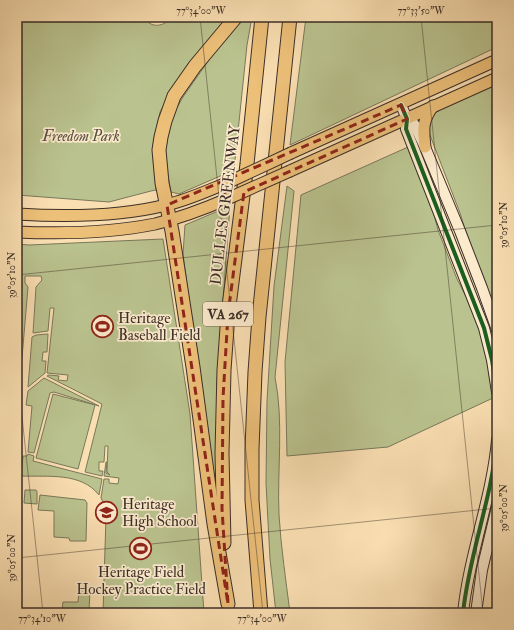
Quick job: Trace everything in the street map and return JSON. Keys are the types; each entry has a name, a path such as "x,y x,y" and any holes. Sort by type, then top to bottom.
{"highway":[{"path":"229,609 214,524 193,367 160,166 159,150 161,137 174,96 195,66 236,17"},
{"name":"DULLES GREENWAY","path":"229,609 222,509 224,370 228,314 246,171 262,17"},
{"name":"VA 267","path":"261,613 252,500 255,372 259,317 290,17"}],"main road":[{"path":"17,214 104,214 167,205 206,192 229,182 497,60"},
{"path":"17,232 96,231 138,226 170,220 227,199 497,78"},
{"path":"425,147 423,130 428,114 433,106"}],"street":[{"path":"401,105 406,119 406,129 484,328 492,360 497,392"},
{"path":"406,119 414,124 425,147 471,260 497,330"},
{"path":"463,613 469,573 493,466 497,440"},
{"path":"476,613 482,570 497,507"}],"highlighted area":[{"path":"401,105 407,119 244,192 228,314 223,398 222,509 228,604 167,205"}],"green space":[{"name":"Freedom Park","path":"17,17 144,17 147,21 154,25 161,25 171,17 229,17 173,88 160,112 155,138 156,190 109,202 17,195"},
{"path":"239,17 252,17 247,45 234,170 179,194 171,192 164,154 167,133 174,113 183,97"},
{"path":"306,17 497,17 497,47 290,145"},
{"path":"497,82 497,319 476,263 460,213 428,130 431,118 435,113 453,102"},
{"path":"408,147 431,203 438,230 457,279 478,320 492,376 493,398 388,447 287,456 285,362 301,195"},
{"path":"287,186 294,191 275,377 278,394 280,428 279,515 290,613 276,613 270,559 266,483 267,401 274,286"},
{"path":"230,206 217,382 216,504 183,254 185,225"},
{"name":"Heritage High School","path":"163,239 190,414 204,613 103,613 106,517 104,504 101,498 104,479 109,479 109,483 118,484 119,478 104,476 106,462 106,473 110,475 107,472 108,446 105,446 104,462 99,462 99,471 103,471 102,476 85,472 102,404 47,376 59,376 58,380 67,381 68,375 47,373 54,308 50,308 48,331 33,333 36,287 42,280 41,276 25,276 25,283 28,287 22,358 17,357 17,244 29,245"},
{"path":"48,334 47,352 43,352 42,361 46,361 45,373 28,387 32,337 36,335"},
{"path":"44,378 99,406 54,392 50,393 34,453 28,452 32,406 26,405 28,391"},
{"path":"53,394 95,405 78,469 36,458"},
{"path":"28,454 34,456 33,461 102,479 99,495 83,482 74,479 53,476 21,476 23,456 27,456"},
{"path":"25,490 36,490 37,504 24,503"},
{"path":"40,495 85,500 87,503 86,541 70,541 69,538 54,537 54,511 38,510"},
{"path":"81,589 90,590 89,610 87,613 56,612 57,610 62,610 63,602 78,602 79,591 81,591"}],"cycle path":[{"path":"401,105 407,119 406,129 484,328 492,360 497,392"},
{"path":"463,613 470,569 490,483 497,440"}],"place":[{"name":"Heritage Baseball Field","path":"102,327"},
{"name":"Heritage High School","path":"107,513"},
{"name":"Heritage Field Hockey Practice Field","path":"141,549"}]}
